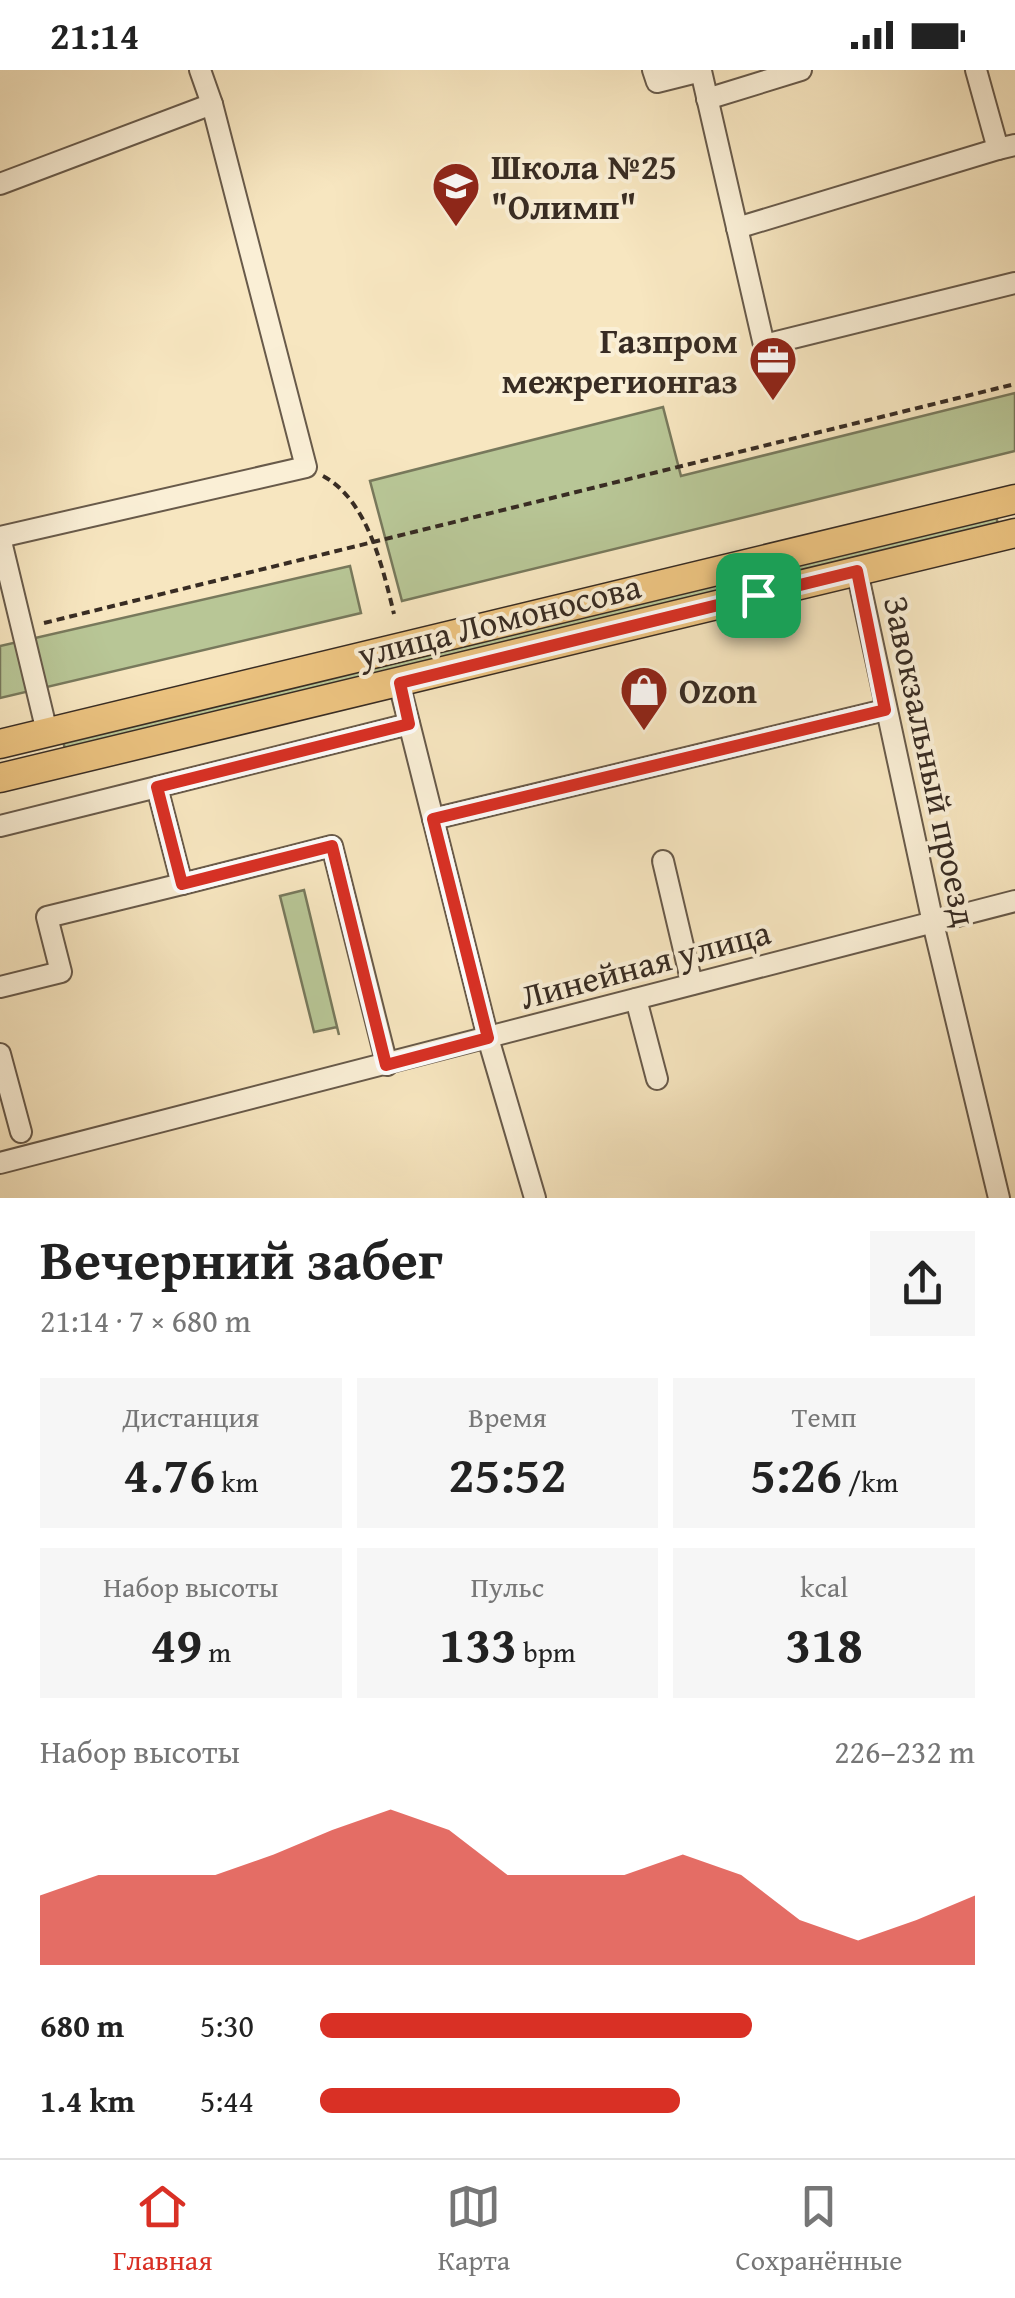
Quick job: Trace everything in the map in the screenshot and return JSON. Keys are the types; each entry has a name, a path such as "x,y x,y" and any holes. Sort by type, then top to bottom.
{"main road":[{"name":"улица Ломоносова","path":"0,744 1014,506"},
{"name":"улица Ломоносова","path":"0,778 1015,533"},
{"path":"47,732 54,765"}],"street":[{"path":"47,732 0,537 306,467 200,70"},
{"path":"653,70 656,82 700,71 764,344 1015,283"},
{"path":"707,98 801,70"},
{"path":"737,228 1006,147 976,70"},
{"path":"0,184 212,104"},
{"name":"Завокзальный проезд","path":"857,571 933,922 1001,1198"},
{"path":"400,683 488,1038 536,1198"},
{"path":"433,819 885,710"},
{"path":"0,826 409,724"},
{"path":"157,787 182,884"},
{"path":"0,987 60,972 47,917 332,846 386,1065"},
{"path":"663,861 692,984"},
{"name":"Линейная улица","path":"0,1163 1015,901"},
{"path":"636,999 657,1079"},
{"path":"0,1054 21,1132"},
{"path":"1001,1198 1015,1195"}],"path":[{"path":"38,624 1015,384"},
{"path":"306,467 335,483 376,544 394,614"}],"green space":[{"path":"1015,393 1015,451 402,601 370,481 663,407 681,476"},
{"path":"996,515 998,525 65,750 63,740"},
{"path":"350,566 361,613 0,698 0,646"},
{"path":"304,890 339,1035 337,1027 314,1032 280,896"}],"place":[{"name":"Школа №25 \"Олимп\"","path":"456,228"},
{"name":"Газпром межрегионгаз","path":"773,402"},
{"name":"Ozon","path":"644,732"}],"route":[{"path":"857,571 885,710 433,819 488,1038 386,1065 332,846 182,884 157,787 409,724 400,683 758,595 857,571"}]}
